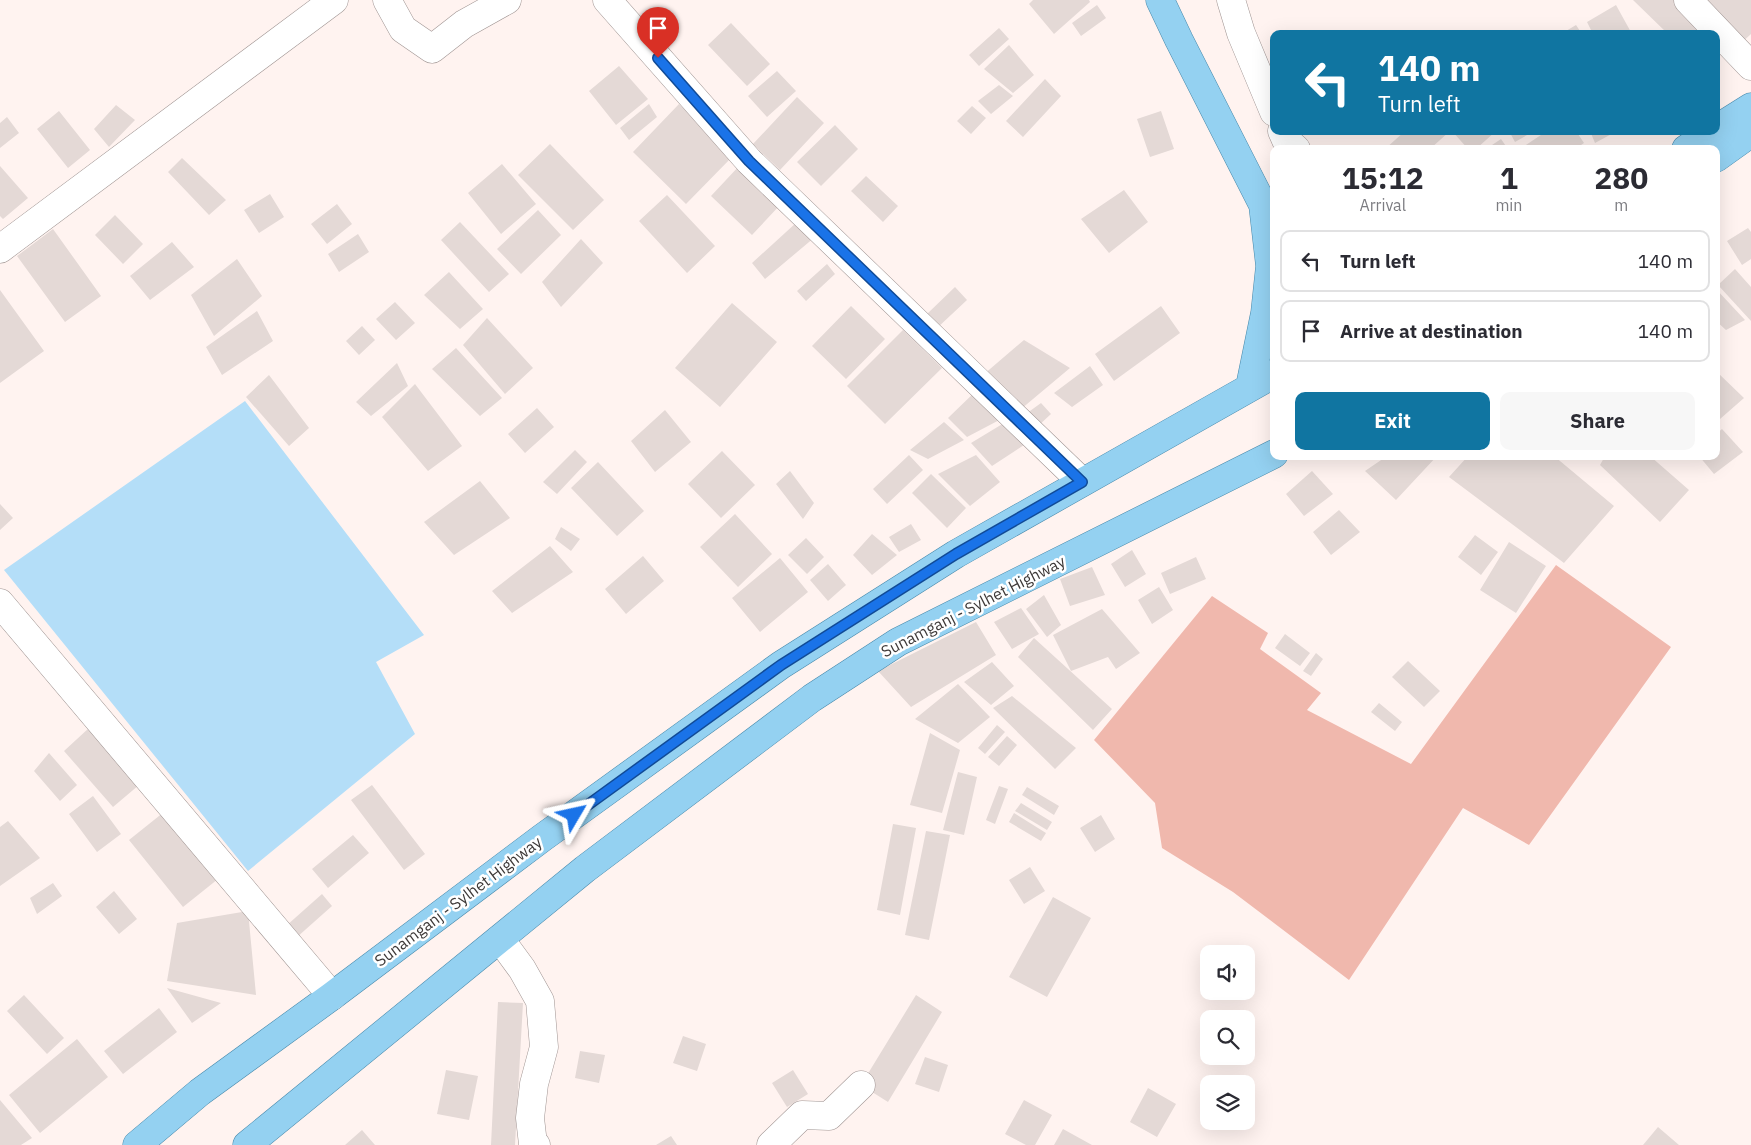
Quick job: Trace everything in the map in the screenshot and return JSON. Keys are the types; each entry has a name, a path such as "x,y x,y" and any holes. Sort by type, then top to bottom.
{"main road":[{"path":"1160,0 1268,210 1270,266 1265,313 1250,386"},
{"path":"1720,126 1751,107"},
{"path":"1720,155 1751,133"},
{"path":"1692,145 1706,135"},
{"name":"Sunamganj - Sylhet Highway","path":"137,1145 200,1092 332,996 542,838 781,665 956,554 1270,376"},
{"name":"Sunamganj - Sylhet Highway","path":"247,1145 585,870 804,704 898,642 1270,456"}],"street":[{"path":"0,249 334,0"},
{"path":"387,0 403,30 432,49 464,24 507,0"},
{"path":"607,0 749,161 1082,482"},
{"path":"1231,0 1241,33 1270,102"},
{"path":"1688,0 1717,30"},
{"path":"1720,34 1751,66"},
{"path":"1284,135 1292,145"},
{"path":"0,603 332,996"},
{"path":"500,939 522,969 540,1001 544,1047 534,1084 530,1118 533,1144 536,1145"},
{"path":"771,1145 802,1115 830,1116 861,1085"}],"shaded area":[{"path":"1556,565 1671,647 1529,845 1463,808 1349,980 1233,892 1162,848 1155,803 1094,740 1212,596 1268,633 1260,649 1321,693 1307,710 1411,764"}],"water":[{"path":"245,401 424,635 376,662 415,734 248,871 4,570"}],"building":[{"path":"1033,0 1089,0 1090,2 1054,34 1029,4"},
{"path":"1633,0 1674,0 1702,28 1700,30 1664,30"},
{"path":"1699,0 1751,0 1751,34 1738,46"},
{"path":"1097,5 1106,18 1081,36 1072,23"},
{"path":"1616,5 1630,30 1591,30 1587,22"},
{"path":"731,23 770,64 747,86 708,45"},
{"path":"1576,25 1579,30 1568,30"},
{"path":"999,28 1009,39 979,66 969,55"},
{"path":"1009,45 1034,75 1013,93 984,69"},
{"path":"619,66 648,99 616,125 589,91"},
{"path":"777,71 796,91 767,117 748,96"},
{"path":"1045,79 1061,96 1023,137 1006,121"},
{"path":"999,85 1013,96 991,114 978,101"},
{"path":"797,97 824,123 780,170 753,144"},
{"path":"649,104 657,117 629,140 620,128"},
{"path":"679,104 732,157 686,204 633,152"},
{"path":"116,105 135,120 109,147 94,129"},
{"path":"972,106 986,118 971,134 957,121"},
{"path":"59,111 90,150 68,168 37,129"},
{"path":"1161,111 1174,149 1150,157 1137,119"},
{"path":"7,117 19,133 0,148 0,123"},
{"path":"835,125 858,149 821,186 797,162"},
{"path":"1401,135 1446,135 1434,145 1389,145"},
{"path":"1456,135 1492,135 1480,145 1464,145"},
{"path":"1511,135 1527,135 1515,142"},
{"path":"1541,135 1579,135 1584,143 1581,145 1526,145"},
{"path":"1592,135 1610,135 1595,143"},
{"path":"1501,139 1505,145 1492,145"},
{"path":"550,144 604,200 573,230 518,175"},
{"path":"182,158 226,200 209,215 168,172"},
{"path":"502,164 536,204 501,234 468,193"},
{"path":"740,165 781,204 752,235 711,196"},
{"path":"0,166 28,198 3,219 0,216"},
{"path":"866,176 898,206 883,222 851,191"},
{"path":"1124,190 1148,222 1109,253 1081,219"},
{"path":"270,194 284,217 259,233 244,210"},
{"path":"667,195 715,246 687,273 639,221"},
{"path":"337,204 352,224 327,244 311,224"},
{"path":"538,210 561,235 521,274 497,249"},
{"path":"115,215 143,244 123,264 95,235"},
{"path":"460,222 509,274 489,292 441,240"},
{"path":"797,222 815,237 765,279 752,263"},
{"path":"1748,228 1751,232 1751,259 1742,265 1727,241"},
{"path":"53,229 101,296 65,322 17,256"},
{"path":"358,234 369,252 339,272 328,254"},
{"path":"581,239 603,263 561,307 542,282"},
{"path":"172,242 194,267 150,300 130,276"},
{"path":"237,259 262,296 214,336 191,295"},
{"path":"827,264 835,274 806,301 797,291"},
{"path":"1735,269 1751,287 1751,321 1720,287 1720,283"},
{"path":"449,272 483,309 460,329 424,295"},
{"path":"955,287 967,300 936,329 927,314"},
{"path":"0,290 44,351 0,383"},
{"path":"1720,293 1745,320 1726,330 1720,325"},
{"path":"395,302 415,323 396,340 376,319"},
{"path":"732,303 777,342 720,407 675,368"},
{"path":"851,306 885,339 846,379 812,346"},
{"path":"1161,306 1180,333 1114,381 1095,354"},
{"path":"257,311 273,341 222,375 206,347"},
{"path":"487,318 533,368 505,394 463,345"},
{"path":"362,326 375,340 359,355 346,341"},
{"path":"903,330 942,368 885,424 847,386"},
{"path":"1024,340 1070,368 1015,414 983,375"},
{"path":"456,348 502,398 480,416 432,369"},
{"path":"397,363 408,386 371,416 356,402"},
{"path":"1090,366 1103,385 1072,407 1054,393"},
{"path":"269,375 309,428 289,446 246,397"},
{"path":"1720,375 1744,398 1720,419"},
{"path":"415,384 462,446 428,471 382,417"},
{"path":"978,389 1007,416 967,437 948,418"},
{"path":"1041,403 1051,414 1038,426 1023,416"},
{"path":"537,408 554,427 525,453 508,434"},
{"path":"665,410 691,442 655,472 631,441"},
{"path":"1009,420 1030,441 992,466 971,443"},
{"path":"944,422 964,440 928,459 910,450"},
{"path":"1722,429 1743,452 1714,474 1702,460 1720,460 1720,431"},
{"path":"575,450 587,462 557,494 543,482"},
{"path":"722,451 755,485 721,518 688,484"},
{"path":"909,455 923,470 887,504 873,489"},
{"path":"976,455 1000,482 970,506 938,474"},
{"path":"1381,460 1433,460 1396,500 1365,471"},
{"path":"1464,460 1559,460 1614,506 1564,563 1449,477"},
{"path":"1603,460 1655,460 1689,490 1660,522 1600,465"},
{"path":"598,462 644,511 617,536 571,488"},
{"path":"790,471 814,503 803,519 776,484"},
{"path":"1312,471 1333,494 1304,516 1286,494"},
{"path":"931,474 966,508 947,528 912,493"},
{"path":"480,481 510,518 454,555 424,522"},
{"path":"0,504 13,518 0,530"},
{"path":"1339,510 1360,532 1331,555 1313,532"},
{"path":"735,514 772,554 738,587 700,547"},
{"path":"911,524 921,540 899,552 889,537"},
{"path":"561,527 580,539 571,551 555,539"},
{"path":"872,534 897,555 872,575 853,555"},
{"path":"1475,535 1498,552 1481,575 1458,557"},
{"path":"806,538 824,557 807,574 788,555"},
{"path":"1509,542 1546,566 1516,613 1480,590"},
{"path":"550,546 573,572 512,613 492,591"},
{"path":"1132,550 1146,574 1125,587 1111,564"},
{"path":"643,556 664,581 626,614 605,589"},
{"path":"1196,557 1206,579 1170,594 1161,573"},
{"path":"780,558 808,592 760,632 732,598"},
{"path":"828,564 846,585 828,601 810,580"},
{"path":"1092,567 1105,595 1070,606 1060,579"},
{"path":"1159,587 1173,610 1152,624 1138,600"},
{"path":"1044,595 1061,625 1047,637 1026,609"},
{"path":"1021,608 1039,634 1012,649 994,622"},
{"path":"1102,609 1140,653 1116,669 1108,657 1071,671 1053,635"},
{"path":"976,622 996,655 911,707 878,671"},
{"path":"1285,634 1310,653 1300,666 1275,648"},
{"path":"1034,638 1112,709 1093,730 1018,657"},
{"path":"1316,653 1323,659 1311,676 1303,671"},
{"path":"1408,661 1440,691 1424,707 1392,677"},
{"path":"992,662 1014,686 991,705 964,682"},
{"path":"958,684 990,717 958,743 915,719"},
{"path":"1012,696 1076,748 1055,769 993,708"},
{"path":"1379,703 1402,722 1395,731 1371,712"},
{"path":"997,725 1005,732 985,754 978,748"},
{"path":"89,728 139,785 113,807 64,751"},
{"path":"930,733 960,750 942,813 910,805"},
{"path":"1007,736 1017,745 999,766 988,757"},
{"path":"49,753 77,785 60,801 34,771"},
{"path":"958,772 977,777 964,835 943,830"},
{"path":"372,785 425,854 404,870 351,800"},
{"path":"999,786 1008,789 995,824 986,820"},
{"path":"1027,787 1059,806 1054,815 1022,795"},
{"path":"93,796 121,834 97,852 69,814"},
{"path":"1021,803 1052,822 1047,830 1015,811"},
{"path":"164,812 218,879 183,907 129,840"},
{"path":"1014,813 1046,833 1041,841 1009,822"},
{"path":"1101,815 1115,839 1095,852 1080,828"},
{"path":"8,821 40,858 0,886 0,827"},
{"path":"893,824 916,828 900,915 877,910"},
{"path":"926,831 950,835 929,940 905,935"},
{"path":"353,835 369,853 328,888 312,869"},
{"path":"1030,867 1045,891 1024,904 1009,880"},
{"path":"53,883 62,896 37,914 30,898"},
{"path":"114,891 137,919 119,934 96,907"},
{"path":"322,894 332,906 296,938 286,926"},
{"path":"1053,897 1091,918 1047,997 1009,977"},
{"path":"248,911 256,995 167,981 177,923"},
{"path":"167,988 221,1003 192,1023"},
{"path":"24,995 64,1038 47,1054 7,1011"},
{"path":"916,995 942,1012 888,1102 861,1085"},
{"path":"498,1002 523,1003 515,1145 491,1145"},
{"path":"159,1008 177,1032 123,1074 104,1051"},
{"path":"683,1036 706,1044 697,1071 673,1063"},
{"path":"77,1039 108,1077 40,1133 9,1095"},
{"path":"580,1051 605,1055 599,1083 575,1078"},
{"path":"925,1057 948,1065 939,1092 915,1084"},
{"path":"446,1070 478,1076 469,1120 437,1114"},
{"path":"793,1070 808,1094 787,1107 772,1083"},
{"path":"1148,1088 1176,1104 1157,1137 1130,1122"},
{"path":"0,1100 32,1138 21,1145 0,1145"},
{"path":"1024,1100 1052,1115 1035,1145 1026,1145 1005,1134"},
{"path":"1658,1127 1679,1145 1643,1145"},
{"path":"1063,1129 1092,1145 1054,1145"},
{"path":"362,1130 375,1145 345,1145"},
{"path":"671,1136 677,1145 656,1145"}],"route":[{"path":"574,815 781,665 956,554 1082,482 749,161 658,58"}]}
